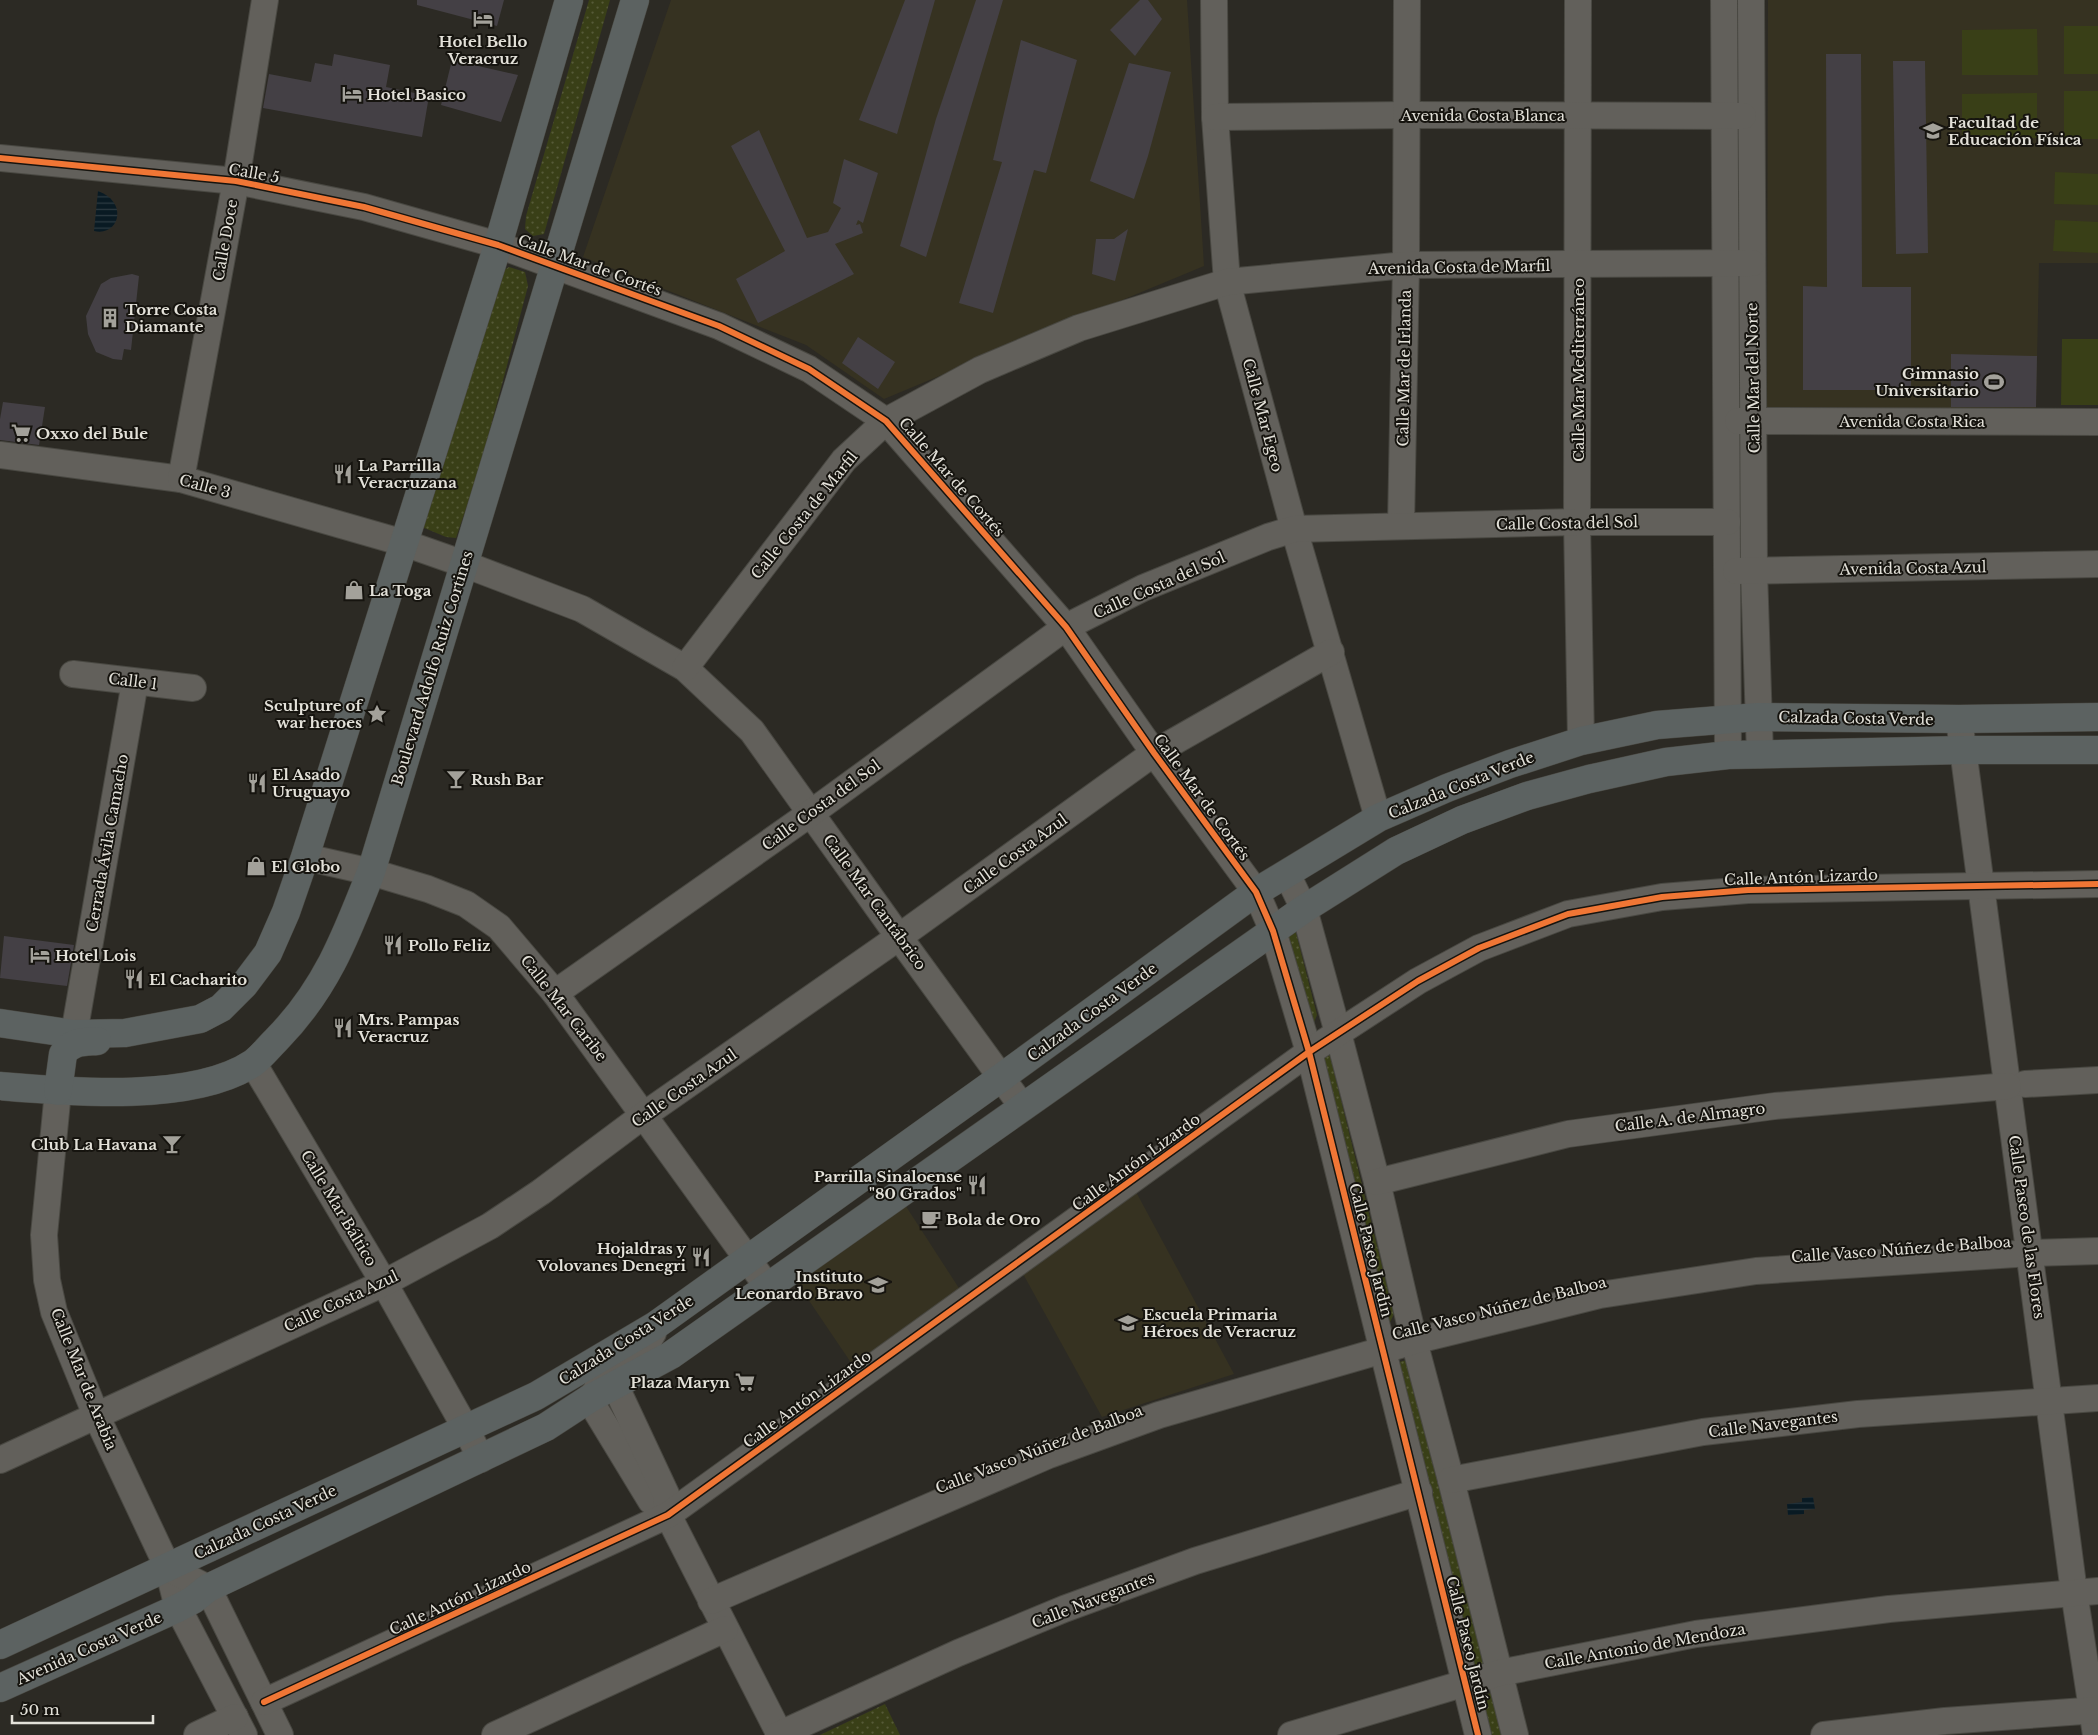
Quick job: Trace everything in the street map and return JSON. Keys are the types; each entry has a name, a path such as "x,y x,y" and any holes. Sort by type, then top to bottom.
{"main road":[{"path":"58,1091 63,1054 74,1043 104,1040 125,1033 200,1019 221,1008 244,985 268,954 286,912 305,857 498,245 569,0"},
{"name":"Boulevard Adolfo Ruiz Cortines","path":"0,1086 58,1091 143,1091 183,1088 220,1079 253,1063 292,1023 323,981 348,931 371,872 635,0"},
{"name":"Calzada Costa Verde","path":"188,1578 298,1507 536,1396 656,1325 1256,892 1378,818 1447,788 1510,764 1581,741 1657,725 1758,717 1968,719 2098,717"},
{"name":"Calzada Costa Verde","path":"188,1578 372,1510 546,1427 589,1399 671,1355 932,1169 1304,910 1396,850 1462,820 1511,802 1589,779 1666,762 1728,755 2098,750"},
{"path":"0,1023 74,1034 125,1033"},
{"path":"0,1645 188,1578"},
{"name":"Calzada Costa Verde","path":"178,1608 193,1600 188,1578"},
{"name":"Avenida Costa Verde","path":"0,1688 178,1608"}],"street":[{"name":"Calle Doce","path":"182,479 236,181 265,0"},
{"name":"Calle Mar Egeo","path":"1214,0 1215,117 1227,282 1294,529 1378,818"},
{"name":"Calle Mar de Irlanda","path":"1400,526 1406,265 1407,0"},
{"name":"Calle Mar Mediterráneo","path":"1578,0 1577,522 1581,741"},
{"name":"Calle Mar del Norte","path":"1724,0 1739,116"},
{"name":"Calle Mar del Norte","path":"1728,755 1727,420 1739,263 1739,116 1751,0"},
{"name":"Avenida Costa Blanca","path":"1215,117 1406,114 1739,116"},
{"name":"Calle 5","path":"0,158 236,181 364,207 498,245"},
{"name":"Calle Mar de Cortés","path":"498,245 719,326 809,369 886,421 1066,627 1154,753 1256,892"},
{"name":"Calle Mar del Norte","path":"1739,263 1754,421 1754,571 1760,755"},
{"name":"Avenida Costa de Marfil","path":"1227,282 1406,265 1739,263"},
{"name":"Calle Costa de Marfil","path":"685,668 844,460 886,421 980,370 1079,328 1227,282"},
{"name":"Avenida Costa Rica","path":"1727,420 2098,422"},
{"name":"Calle 3","path":"0,455 182,479 404,543"},
{"name":"Calle Costa del Sol","path":"555,993 811,813 1066,627 1143,588 1268,537 1294,529 1577,522 1727,522"},
{"name":"Calle Mar Cantábrico","path":"404,543 582,609 685,668 752,731 899,938 1022,1106"},
{"name":"Avenida Costa Azul","path":"1728,571 2098,564"},
{"name":"Calle Costa Azul","path":"0,1460 384,1283 490,1226 541,1192 644,1115 899,938 1154,753 1331,652"},
{"name":"Calle 1","path":"73,674 193,688"},
{"name":"Cerrada Ávila Camacho","path":"74,1034 135,682"},
{"name":"Calle Paseo de las Flores","path":"1968,719 2058,1399 2088,1592 2098,1633"},
{"name":"Calle Mar Caribe","path":"305,857 371,872 428,889 466,904 499,927 555,993 767,1286"},
{"name":"Calle Paseo Jardín","path":"1287,874 1304,910 1338,1032 1377,1182 1414,1341 1515,1735"},
{"name":"Calle Antón Lizardo","path":"264,1702 668,1515 1309,1052 1418,981 1479,948 1568,914 1662,897 1748,890 2098,884"},
{"name":"Calle Paseo Jardín","path":"1256,892 1273,931 1309,1052 1478,1735"},
{"name":"Calle Mar Báltico","path":"253,1063 384,1283 466,1429 480,1459"},
{"path":"932,1169 932,1162 936,1156 998,1111 1002,1101 1002,1077"},
{"name":"Calle A. de Almagro","path":"1377,1182 1568,1134 1775,1106 2017,1085 2098,1080"},
{"name":"Calle Mar de Arabia","path":"58,1091 44,1235 47,1280 54,1312 96,1415 188,1578"},
{"name":"Calle Vasco Núñez de Balboa","path":"711,1602 1049,1454 1159,1415 1414,1341 1600,1295 1746,1273 2040,1253 2098,1251"},
{"path":"656,1325 649,1342 603,1374 599,1379 597,1390 589,1399 651,1501 668,1515"},
{"path":"615,1385 666,1494 668,1515 779,1735"},
{"name":"Calle Navegantes","path":"1451,1480 1703,1432 1858,1414 2058,1399 2098,1398"},
{"path":"372,1510 380,1497 455,1462 466,1444 466,1429"},
{"name":"Calle Navegantes","path":"779,1735 958,1654 1064,1609 1196,1561 1418,1492"},
{"path":"188,1578 178,1608 239,1726 197,1735"},
{"path":"188,1578 264,1702 280,1735"},
{"name":"Calle Paseo de las Flores","path":"2088,1592 2096,1719"},
{"name":"Calle Antonio de Mendoza","path":"1291,1735 1499,1672 1696,1634 1890,1609 2088,1592"},
{"path":"495,1735 725,1629"},
{"path":"1824,1735 1945,1721 2096,1719"}],"shaded area":[{"path":"671,0 1187,0 1204,266 884,399 806,345 583,257"},
{"name":"Facultad de Educación Física","path":"1768,0 2098,0 2098,263 2039,263 2036,410 1767,407"},
{"name":"Escuela Primaria Héroes de Veracruz","path":"1135,1190 1234,1374 1102,1417 1022,1272"},
{"name":"Instituto Leonardo Bravo","path":"898,1194 966,1299 860,1376 789,1271"}],"green space":[{"path":"589,0 610,0 544,234 533,236 525,229 526,216"},
{"path":"2064,26 2098,26 2098,74 2064,74"},
{"path":"2037,29 2038,75 1962,75 1962,30"},
{"path":"2064,91 2098,91 2098,139 2064,139"},
{"path":"2037,93 2037,138 1962,139 1962,94"},
{"path":"2055,172 2098,174 2098,205 2054,204"},
{"path":"2055,220 2098,222 2098,253 2053,251"},
{"path":"509,267 525,272 528,286 480,467 456,538 446,537 422,527 504,270"},
{"path":"2062,339 2098,339 2098,405 2061,405"},
{"path":"1295,929 1317,1015 1314,1022 1307,1017 1286,931"},
{"path":"1324,1051 1330,1056 1394,1314 1390,1322 1383,1316 1321,1058"},
{"path":"1407,1360 1485,1665 1472,1668 1395,1363"},
{"path":"1491,1693 1502,1735 1489,1735 1479,1697"},
{"path":"885,1704 900,1735 820,1735"}],"water":[{"path":"98,191 108,196 117,210 114,224 110,229 103,231 94,231"},
{"path":"1813,1497 1815,1509 1804,1510 1804,1514 1788,1515 1787,1504 1802,1502 1802,1498"}],"building":[{"name":"Hotel Bello Veracruz","path":"417,0 504,0 497,26 417,5"},
{"path":"905,0 935,0 897,134 859,120"},
{"path":"976,0 1003,0 926,257 900,246 936,119"},
{"path":"1140,0 1148,0 1162,19 1135,56 1110,30"},
{"path":"1021,40 1077,60 1046,173 1034,170 993,313 959,303 1002,162 993,160"},
{"path":"334,54 390,65 386,87 429,96 422,137 263,108 269,74 311,82 315,63 332,66"},
{"path":"1826,54 1861,54 1862,287 1911,287 1911,390 1803,390 1803,286 1827,287"},
{"path":"452,60 518,75 501,122 441,105"},
{"path":"1893,61 1925,61 1928,253 1896,254"},
{"path":"1129,63 1171,72 1134,199 1090,181"},
{"path":"759,130 807,238 828,232 841,208 833,203 844,159 878,173 863,223 858,220 856,225 860,224 863,233 835,244 854,274 758,323 736,279 785,251 731,146"},
{"path":"1128,229 1115,281 1092,274 1096,239 1114,239"},
{"name":"Torre Costa Diamante","path":"132,274 139,276 131,350 124,349 122,360 113,359 96,352 88,334 86,316 101,284 111,278"},
{"path":"858,337 895,362 878,389 842,363"},
{"name":"Gimnasio Universitario","path":"1951,354 2037,356 2036,407 1951,407"},
{"name":"Oxxo del Bule","path":"3,402 45,407 39,445 0,440 0,419"},
{"name":"Hotel Lois","path":"4,936 74,945 67,986 0,978"}],"cycle path":[{"path":"0,158 236,181 364,207 498,245 719,326 809,369 886,421 1066,627 1154,753 1256,892 1273,931 1309,1052 1478,1735"},
{"path":"264,1702 668,1515 1309,1052 1418,981 1479,948 1568,914 1662,897 1748,890 2098,884"}],"place":[{"name":"Hotel Bello Veracruz","path":"483,19"},
{"name":"Hotel Basico","path":"352,94"},
{"name":"Facultad de Educación Física","path":"1933,131"},
{"name":"Torre Costa Diamante","path":"110,318"},
{"name":"Gimnasio Universitario","path":"1994,382"},
{"name":"Oxxo del Bule","path":"21,433"},
{"name":"La Parrilla Veracruzana","path":"343,474"},
{"name":"La Toga","path":"354,590"},
{"name":"Sculpture of war heroes","path":"377,714"},
{"name":"Rush Bar","path":"456,779"},
{"name":"El Asado Uruguayo","path":"257,783"},
{"name":"El Globo","path":"256,866"},
{"name":"Pollo Feliz","path":"393,945"},
{"name":"Hotel Lois","path":"40,955"},
{"name":"El Cacharito","path":"134,979"},
{"name":"Mrs. Pampas Veracruz","path":"343,1028"},
{"name":"Club La Havana","path":"172,1144"},
{"name":"Parrilla Sinaloense \"80 Grados\"","path":"977,1185"},
{"name":"Bola de Oro","path":"931,1219"},
{"name":"Hojaldras y Volovanes Denegri","path":"701,1257"},
{"name":"Instituto Leonardo Bravo","path":"878,1285"},
{"name":"Escuela Primaria Héroes de Veracruz","path":"1128,1323"},
{"name":"Plaza Maryn","path":"745,1382"}]}
